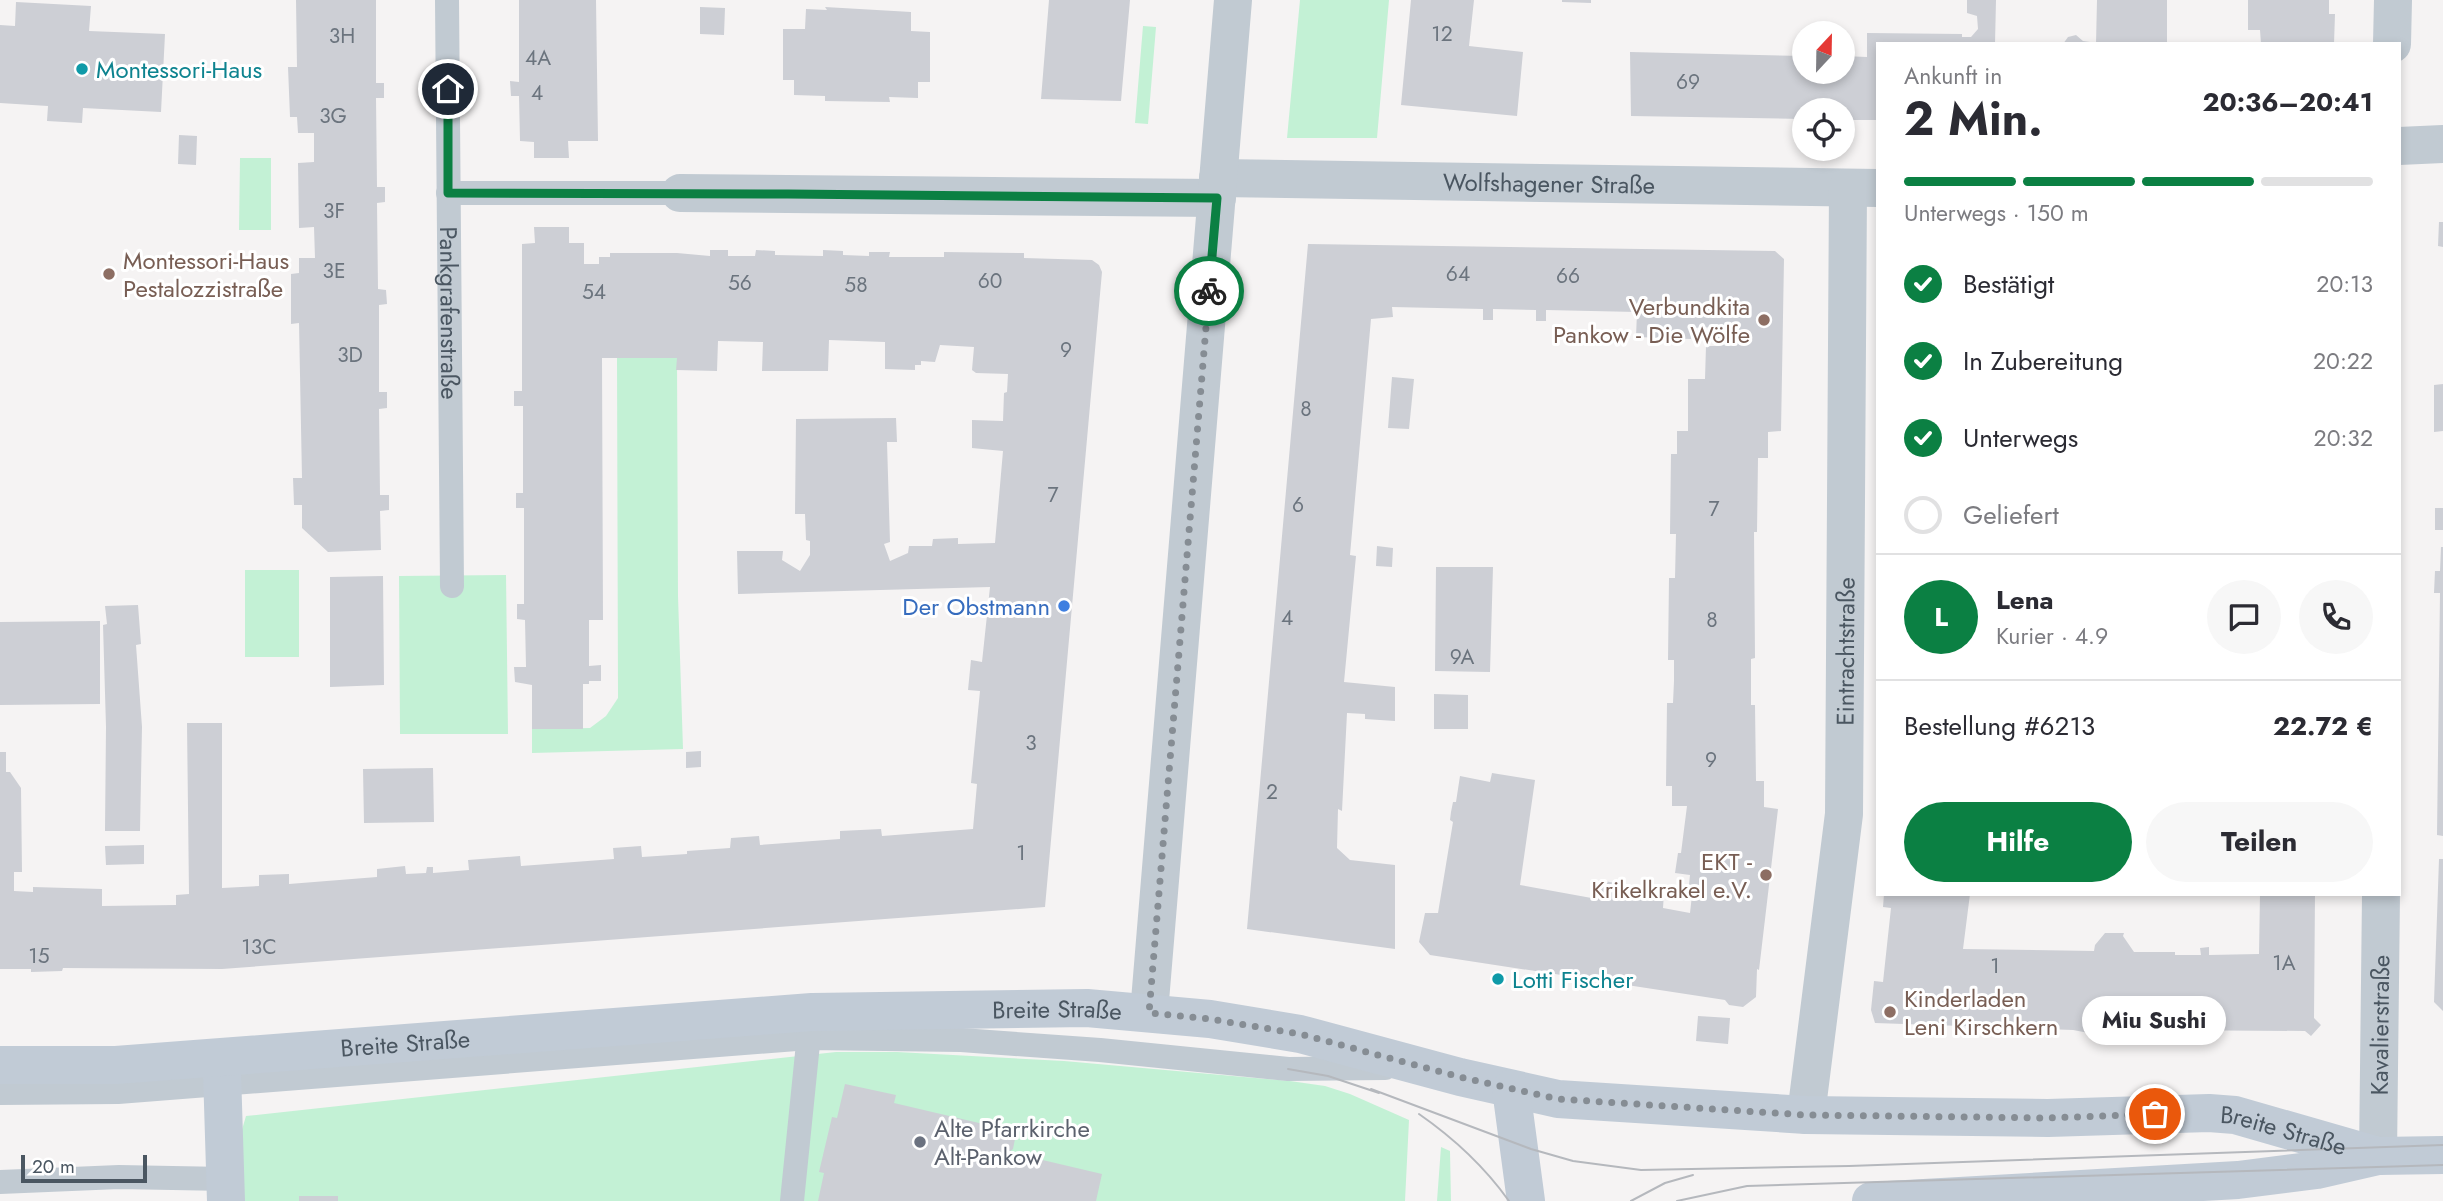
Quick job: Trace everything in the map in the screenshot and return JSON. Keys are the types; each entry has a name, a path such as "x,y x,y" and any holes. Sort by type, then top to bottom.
{"main road":[{"name":"Breite Straße","path":"0,1065 116,1065 219,1071 1050,1007 1210,1019 1300,1034 1511,1090 1558,1099 1806,1115 2048,1118 2209,1113 2235,1115 2378,1156"},
{"path":"219,1071 226,1190"},
{"path":"1511,1090 1526,1201"},
{"name":"Breite Straße","path":"1871,1201 2238,1180 2317,1170 2378,1156 2443,1155"}],"street":[{"path":"1149,1013 1233,0"},
{"path":"2392,42 2393,0"},
{"path":"2401,146 2443,144"},
{"name":"Wolfshagener Straße","path":"680,193 1217,188 1863,188"},
{"name":"Eintrachtstraße","path":"1806,1115 1844,814 1863,188"},
{"name":"Kavalierstraße","path":"2378,1156 2381,896"}],"lane":[{"name":"Pankgrafenstraße","path":"447,0 452,586"},
{"path":"448,193 680,193"},
{"path":"792,1201 810,1025 1288,1069 1430,1068"},
{"path":"0,1093 118,1091 219,1071"},
{"path":"0,1182 119,1177 226,1190"}],"green space":[{"path":"1300,0 1389,0 1377,138 1287,138"},
{"path":"1143,26 1156,27 1148,124 1135,123"},
{"path":"240,158 271,158 271,230 239,230"},
{"path":"617,358 677,358 678,596 683,749 532,753 532,729 590,728 606,716 618,698"},
{"path":"245,570 299,570 299,657 245,657"},
{"path":"506,575 508,734 400,734 399,576"},
{"path":"836,1052 897,1052 1064,1061 1325,1086 1409,1120 1405,1201 242,1201 241,1133 246,1116"},
{"path":"1441,1147 1450,1151 1451,1201 1437,1201"}],"building":[{"path":"296,0 376,0 376,83 384,83 384,98 376,98 377,187 385,187 385,202 377,203 378,289 386,290 387,304 379,305 379,392 387,392 387,408 379,409 380,495 389,495 389,510 380,511 381,550 328,552 302,528 302,505 294,505 293,478 302,478 299,323 291,324 291,274 299,273 299,258 315,258 314,227 299,228 298,163 314,162 314,133 298,133 297,117 290,117 288,67 297,67"},
{"path":"519,0 596,0 598,141 568,141 569,158 534,158 534,142 520,141 519,96 511,96 510,81 519,82"},
{"path":"1049,0 1130,0 1121,101 1041,99"},
{"path":"1411,0 1474,0 1469,46 1523,52 1517,116 1401,105"},
{"path":"1591,0 1591,3 1562,2"},
{"path":"1967,0 1996,0 1995,42 1876,42 1876,120 1855,120 1855,98 1792,98 1792,119 1631,116 1630,52 1792,56 1792,84 1855,84 1855,56 1867,57 1867,33 1962,34 1962,37 1971,37 1978,29 1977,16 1967,13"},
{"path":"2097,0 2167,0 2167,42 2096,42"},
{"path":"2248,0 2329,0 2329,14 2335,14 2334,42 2261,42 2260,30 2248,30"},
{"name":"Montessori-Haus","path":"16,2 91,6 89,31 165,34 161,112 83,108 82,123 47,121 48,106 0,103 0,25 15,26"},
{"path":"700,7 725,8 724,35 700,34"},
{"path":"825,7 911,12 911,31 930,32 930,82 918,82 918,98 889,97 890,102 825,101 825,96 794,95 794,80 783,80 783,29 805,29 806,9 827,10"},
{"path":"2076,35 2083,41 2090,42 2064,42 2068,37"},
{"path":"179,135 197,136 196,165 178,164"},
{"path":"2439,222 2443,222 2443,247 2438,246"},
{"path":"534,227 569,227 569,243 584,243 584,264 599,264 599,257 610,257 610,253 710,256 710,250 728,250 728,256 755,256 756,250 775,251 775,255 823,256 823,250 843,251 843,255 869,256 869,252 890,252 889,257 944,257 944,252 1024,253 1024,258 1092,260 1099,265 1102,272 1045,907 222,969 63,968 62,971 31,972 31,969 0,969 0,752 6,752 6,772 10,772 21,788 22,872 14,872 14,891 33,892 33,887 102,889 102,906 176,905 176,895 189,894 187,723 222,723 222,888 259,886 259,875 289,874 289,884 377,877 377,869 405,866 406,874 426,873 427,867 433,867 433,873 469,870 468,860 520,856 521,866 614,859 613,848 641,846 642,857 687,854 687,851 730,848 731,838 759,836 760,845 840,839 840,831 881,829 882,836 973,829 977,784 971,783 980,691 968,690 971,660 982,662 990,587 738,594 737,551 783,551 782,560 800,571 810,555 810,541 806,540 805,514 795,514 796,419 896,418 897,442 887,442 890,542 884,544 890,561 908,553 909,546 932,546 933,539 958,538 958,544 995,543 1003,451 972,448 972,420 1003,421 1008,374 976,373 972,370 974,347 940,345 935,362 921,361 921,365 915,365 915,370 885,369 885,342 829,340 828,371 762,371 763,342 718,341 717,371 676,370 677,358 602,358 603,620 589,620 589,666 601,665 601,681 583,684 583,729 532,729 532,685 515,682 514,667 526,667 525,620 517,619 517,604 524,604 524,508 516,508 516,493 523,493 523,406 514,406 514,391 522,391 522,244 535,243"},
{"path":"1308,244 1775,251 1784,259 1781,431 1768,432 1768,458 1758,458 1757,532 1754,532 1755,658 1751,659 1751,705 1755,705 1756,781 1764,781 1764,807 1778,809 1759,970 1757,969 1756,997 1743,1007 1729,1005 1725,1000 1430,955 1419,942 1425,913 1438,913 1453,822 1450,820 1451,812 1453,802 1456,802 1460,776 1490,782 1492,773 1535,780 1520,885 1597,899 1600,880 1664,893 1663,908 1690,913 1690,875 1675,873 1678,853 1681,853 1687,806 1672,806 1672,786 1666,786 1667,703 1673,703 1674,681 1674,660 1668,660 1669,578 1675,578 1676,534 1670,534 1671,454 1677,454 1677,431 1688,431 1688,379 1705,379 1706,346 1718,346 1717,327 1690,328 1691,339 1636,337 1637,312 1546,310 1546,321 1536,321 1536,310 1493,309 1493,320 1483,320 1483,309 1392,307 1393,317 1371,319 1350,555 1356,556 1344,682 1395,687 1395,721 1365,719 1365,714 1347,713 1342,811 1338,809 1337,848 1350,860 1395,865 1395,949 1247,929"},
{"path":"1392,377 1414,379 1409,429 1388,428"},
{"path":"2443,384 2443,431 2434,432 2434,385"},
{"path":"2435,508 2443,508 2443,530 2435,530"},
{"path":"1377,546 1393,548 1392,567 1376,566"},
{"path":"2441,547 2443,836 2437,835 2440,593 2434,593 2435,571 2440,571"},
{"path":"1436,567 1493,567 1490,672 1435,671"},
{"path":"383,576 384,685 330,687 330,577"},
{"path":"138,605 141,644 136,645 142,727 140,831 105,831 105,606"},
{"path":"100,621 100,704 0,705 0,622"},
{"path":"1434,694 1468,695 1468,729 1434,729"},
{"path":"701,751 701,767 686,768 686,752"},
{"path":"433,768 434,822 364,823 363,769"},
{"path":"144,845 144,864 106,865 105,846"},
{"path":"2439,859 2443,859 2443,1011 2434,1002"},
{"path":"1884,896 1970,896 1963,949 2094,951 2095,945 2105,933 2124,933 2123,936 2134,952 2201,955 2200,948 2209,947 2209,955 2259,954 2260,896 2315,896 2314,1018 2321,1025 2311,1036 2305,1031 2157,1030 2127,1037 2110,1037 2073,1030 1875,1023 1871,1010 1874,981 1883,982 1891,908 1883,907"},
{"path":"1698,1016 1730,1018 1728,1044 1696,1041"},
{"name":"Alte Pfarrkirche Alt-Pankow","path":"845,1084 896,1095 894,1103 996,1127 998,1131 1011,1130 1015,1139 1013,1149 1009,1152 1102,1174 1096,1201 818,1201 824,1173 819,1172 832,1117 837,1118"},
{"path":"299,1196 338,1196 338,1201 299,1201"}],"tram line":[{"path":"1288,1069 1328,1076 1379,1093"},
{"path":"1371,1089 1531,1149 1573,1161 1641,1170 1849,1166 2443,1145"},
{"path":"1419,1114 1468,1154 1509,1201"},
{"path":"1677,1201 1747,1186 2443,1165"},
{"path":"1631,1201 1665,1183 1693,1175"}],"way so far":[{"path":"1209,291 1149,1013 1261,1026 1339,1042 1460,1077 1558,1099 1806,1115 2048,1118 2155,1114"}],"place":[{"name":"Montessori-Haus","path":"82,69"},
{"name":"Montessori-Haus Pestalozzistraße","path":"109,274"},
{"name":"Verbundkita Pankow - Die Wölfe","path":"1764,320"},
{"name":"Der Obstmann","path":"1064,606"},
{"name":"EKT - Krikelkrakel e.V.","path":"1766,875"},
{"name":"Lotti Fischer","path":"1498,979"},
{"name":"Kinderladen Leni Kirschkern","path":"1890,1012"},
{"name":"Miu Sushi","path":"2155,1114"},
{"name":"Alte Pfarrkirche Alt-Pankow","path":"920,1142"}],"route":[{"path":"448,89 448,193 1217,198 1209,291"}]}
